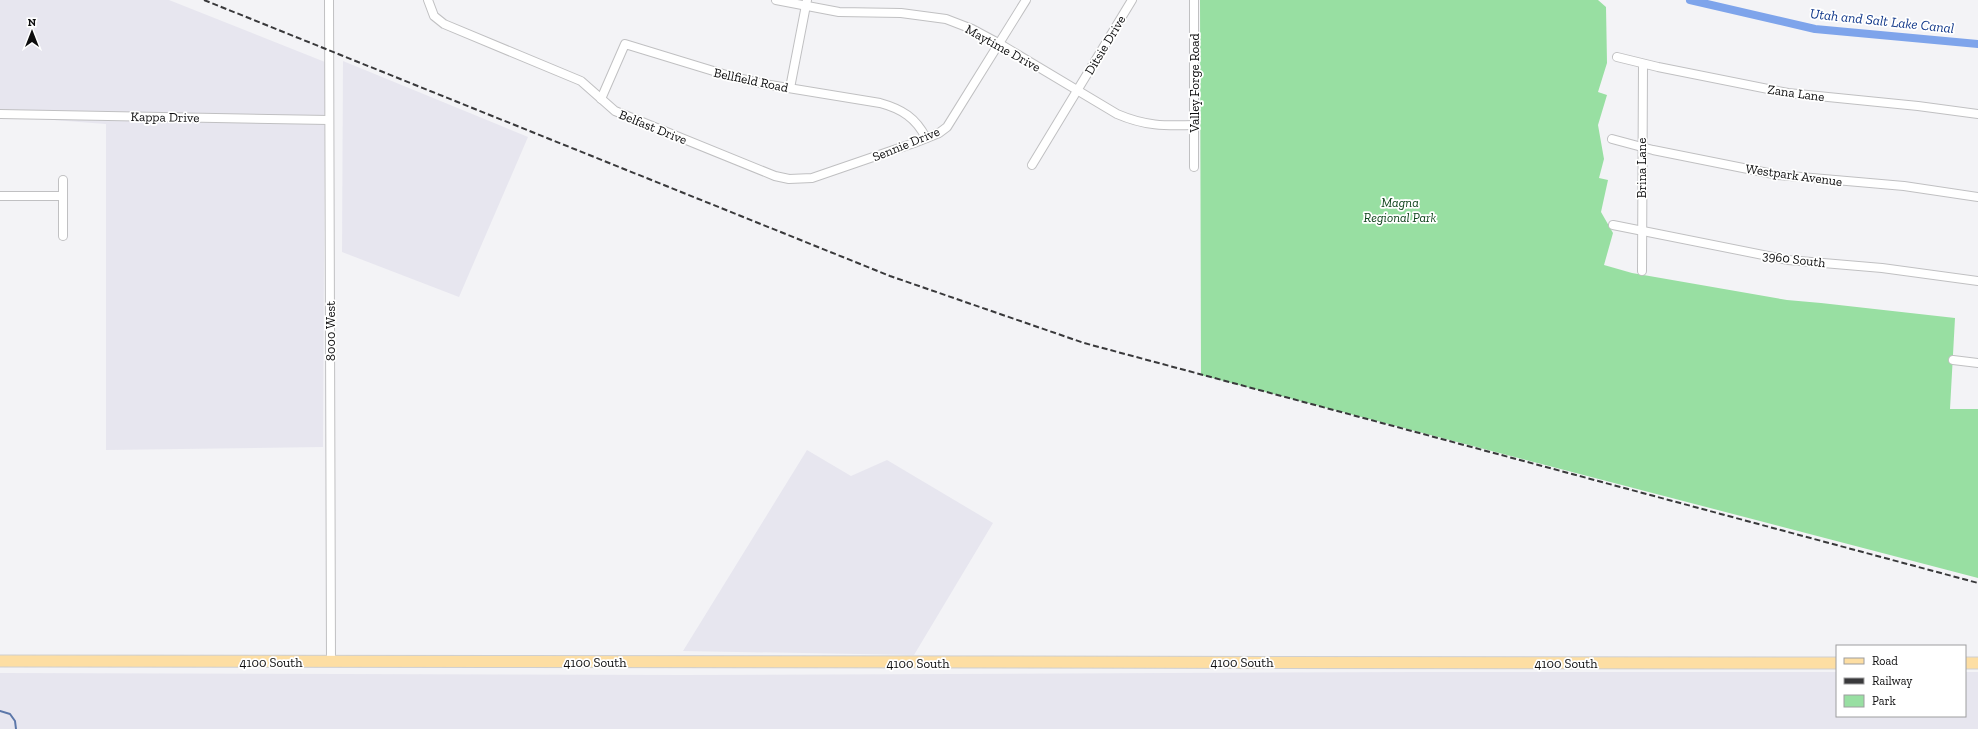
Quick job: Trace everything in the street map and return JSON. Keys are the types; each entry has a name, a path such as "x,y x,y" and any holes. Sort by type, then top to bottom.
{"main road":[{"name":"4100 South","path":"0,661 1836,663"},
{"path":"1966,663 1978,663"}],"street":[{"name":"8000 West","path":"328,0 331,662"},
{"name":"Belfast Drive","path":"428,0 434,16 444,24 581,81 615,111 775,176 789,179"},
{"name":"Maytime Drive","path":"776,0 807,3 839,12 924,15 946,19 972,29 1000,44 1117,114 1134,122 1156,126 1194,125"},
{"name":"Sennie Drive","path":"789,179 812,178 939,133 954,119 1026,0"},
{"name":"Ditsie Drive","path":"1032,165 1132,0"},
{"name":"Valley Forge Road","path":"1194,0 1194,167"},
{"path":"790,88 807,3"},
{"name":"Bellfield Road","path":"601,99 625,44 733,77 880,103 896,108 909,115 920,126 926,138"},
{"name":"Zana Lane","path":"1617,57 1643,64 1807,96 1918,106 1978,114"},
{"name":"Brina Lane","path":"1642,271 1641,147 1643,64"},
{"name":"Kappa Drive","path":"0,114 329,120"},
{"name":"Westpark Avenue","path":"1612,140 1778,175 1904,186 1978,197"},
{"path":"63,180 63,236"},
{"path":"0,196 63,196"},
{"name":"3960 South","path":"1613,225 1788,260 1882,268 1978,281"},
{"path":"1953,360 1978,363"}],"shaded area":[{"path":"0,0 169,0 325,62 323,447 106,450 106,124 0,116"},
{"path":"343,61 528,137 459,297 342,252"},
{"path":"807,450 851,476 887,460 993,523 914,655 683,651"},
{"path":"1836,672 1836,717 1966,717 1966,672 1978,672 1978,729 0,729 0,673 683,675"}],"green space":[{"name":"Magna Regional Park","path":"1200,0 1598,0 1606,7 1607,63 1598,92 1607,95 1598,125 1604,159 1599,178 1608,180 1601,212 1613,233 1604,265 1632,273 1787,300 1955,318 1950,409 1978,409 1978,578 1201,375"}],"waterway":[{"name":"Utah and Salt Lake Canal","path":"1690,0 1815,29 1978,44"},
{"path":"0,711 10,714 15,721 16,729"}],"railway":[{"path":"204,0 890,276 1084,343 1978,583"}]}
